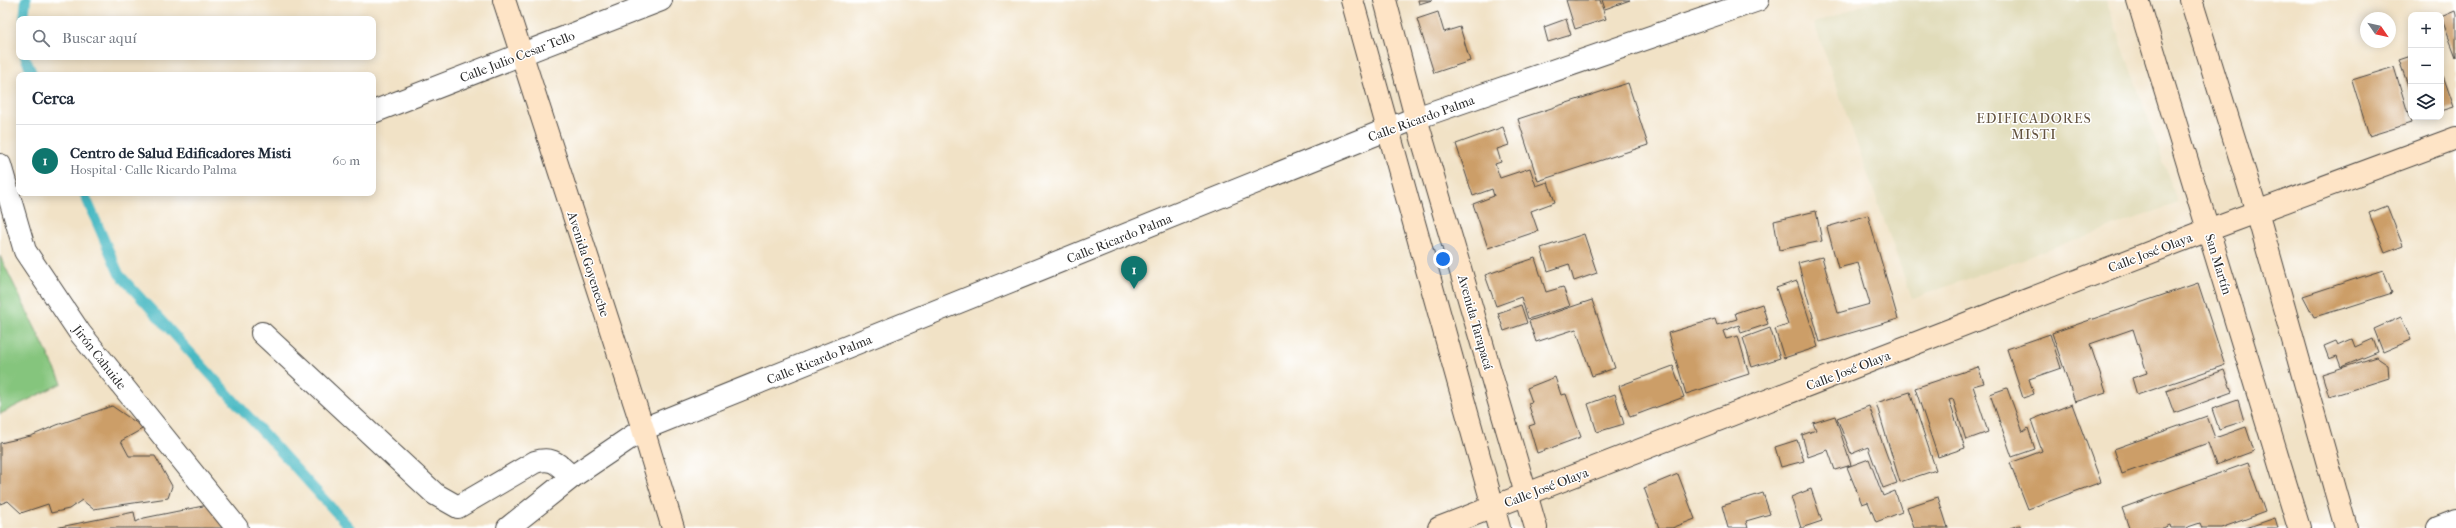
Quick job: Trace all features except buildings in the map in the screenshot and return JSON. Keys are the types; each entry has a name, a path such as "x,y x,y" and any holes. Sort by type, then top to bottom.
{"street":[{"name":"Avenida Goyeneche","path":"504,0 644,429 673,528"},
{"name":"Calle Julio Cesar Tello","path":"376,111 662,0"},
{"path":"1352,0 1496,518"},
{"name":"Avenida Tarapacá","path":"1385,0 1416,118 1536,528"},
{"name":"Calle Ricardo Palma","path":"508,528 572,477 644,429 1416,118 1758,0"},
{"name":"San Martín","path":"2138,0 2299,528"},
{"path":"2191,0 2256,212 2346,528"},
{"name":"Calle José Olaya","path":"1439,528 1496,518 1526,495 2208,230 2456,138"},
{"name":"Jirón Cahuide","path":"0,165 25,251 80,333 237,528"},
{"path":"262,333 435,494 458,507 535,462 546,458 554,462 572,477"},
{"path":"2438,528 2456,521"}],"shaded area":[{"path":"1877,0 2106,0 2178,203 1912,299 1814,23"}],"green space":[{"path":"0,256 62,383 0,414"}],"waterway":[{"path":"24,16 26,0"},
{"path":"26,60 32,72"},
{"path":"85,196 119,274 350,528"}],"place":[{"name":"Centro de Salud Edificadores Misti","path":"1134,289"}],"district":[{"name":"EDIFICADORES MISTI","path":"2034,126"}]}
